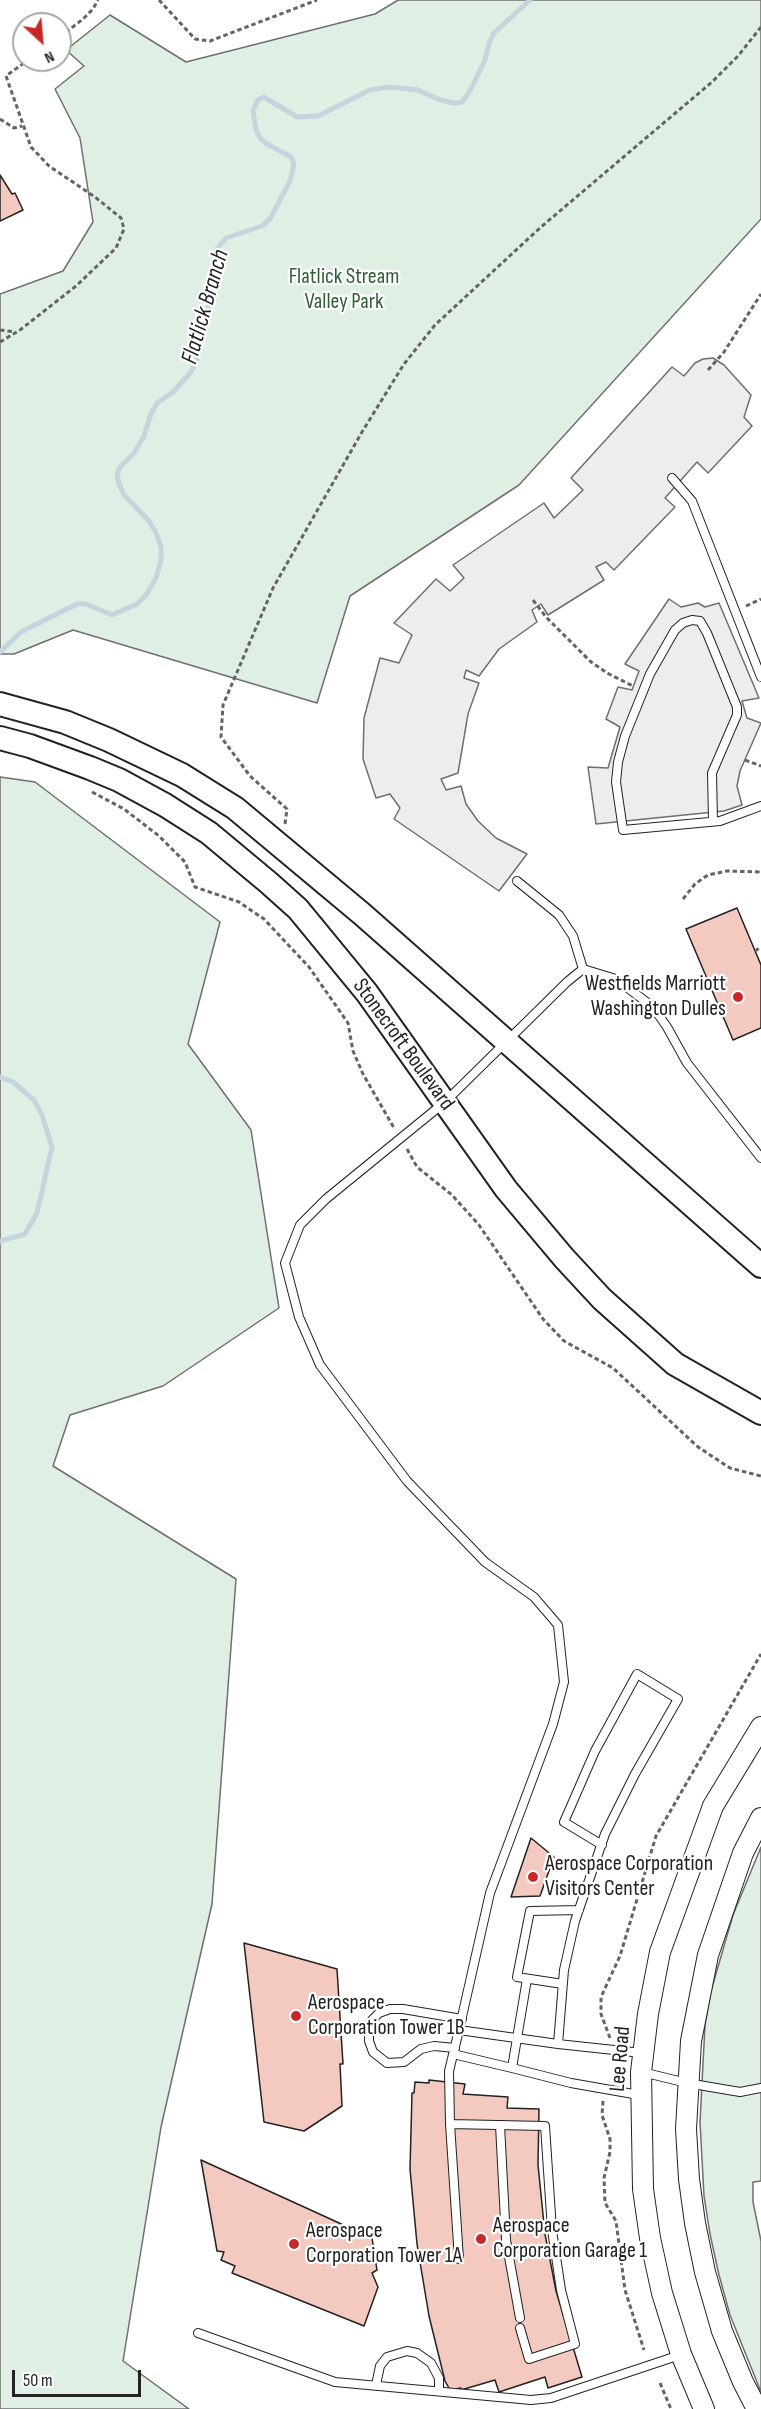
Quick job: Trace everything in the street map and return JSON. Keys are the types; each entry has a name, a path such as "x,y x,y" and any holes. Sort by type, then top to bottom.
{"main road":[{"path":"0,704 76,726 109,740 182,775 235,808 362,914 761,1266"},
{"name":"Stonecroft Boulevard","path":"0,738 30,746 119,780 209,833 269,883 310,924 367,993 506,1189 550,1244 602,1299 675,1364 761,1413"}],"street":[{"name":"Lee Road","path":"703,2409 681,2354 662,2294 650,2238 643,2189 642,2062 660,1952 713,1806 761,1727"},
{"path":"756,2409 722,2331 695,2223 686,2129 691,2041 708,1955 743,1853 761,1818"}],"lane":[{"path":"672,478 692,501 761,677"},
{"path":"713,821 712,773 737,715 737,707 700,621 683,622 675,630 643,689 618,762 616,783 623,830 713,821 732,817 761,806"},
{"path":"517,880 559,915 573,936 584,969"},
{"path":"459,2259 450,2124 449,2071 490,1893 553,1724 564,1682 558,1624 534,1597 485,1563 407,1480 320,1365 298,1317 285,1263 300,1225 326,1199 445,1102 507,1044 567,982 584,969"},
{"path":"584,969 616,979 653,1007 687,1063 761,1158"},
{"path":"558,2044 564,1970 579,1910 602,1845 635,1774 678,1699 637,1674 595,1751 564,1822 602,1845"},
{"path":"563,1984 517,1977 531,1911 579,1910"},
{"path":"512,2068 527,1979"},
{"path":"462,2019 390,2009 379,2013 372,2020 369,2042 373,2052 387,2063 404,2062 421,2049 434,2046 571,2083 641,2095"},
{"path":"459,2030 558,2044 642,2062 687,2083 740,2091 761,2088"},
{"path":"450,2124 545,2126 552,2230 561,2290 575,2344 529,2359 520,2328"},
{"path":"500,2125 506,2240 520,2318"},
{"path":"198,2333 335,2382 531,2400 551,2398 681,2354"},
{"path":"375,2385 380,2366 387,2357 407,2351 417,2353 431,2363 439,2378 438,2391"}],"path":[{"path":"72,28 83,20 98,0"},
{"path":"159,0 195,39 210,41 317,0"},
{"path":"282,847 287,810 250,776 221,736 223,705 273,588 362,432 404,364 435,325 541,228 712,82 738,56 761,27"},
{"path":"0,342 76,286 116,248 124,229 121,218 95,197 49,166 31,147 6,76 12,72"},
{"path":"0,118 14,128 22,126"},
{"path":"708,370 724,352 761,294"},
{"path":"0,330 15,332"},
{"path":"735,610 761,599"},
{"path":"533,600 546,617 591,663 643,689"},
{"path":"744,760 761,766"},
{"path":"84,788 124,809 159,836 185,862 195,887 239,902 264,919 309,968 348,1023 353,1051 363,1074 417,1167 452,1195 479,1225 543,1319 564,1341 613,1368 698,1446 730,1468 761,1476"},
{"path":"683,899 695,884 708,875 727,871 761,872"},
{"path":"755,951 761,947"},
{"path":"610,2038 601,2014 602,1997 620,1956 656,1836 761,1654"},
{"path":"604,2096 602,2115 607,2127 610,2146 604,2178 605,2203 616,2221 625,2290 644,2350"},
{"path":"660,2383 671,2409"}],"green space":[{"name":"Flatlick Stream Valley Park","path":"398,0 761,0 761,219 519,485 350,596 317,703 73,630 14,654 0,654 0,294 63,271 93,222 80,138 55,89 84,66 72,55 72,45 110,15 186,62 375,14"},
{"path":"0,777 35,782 220,922 188,1044 251,1130 279,1308 163,1386 70,1415 53,1466 236,1579 212,1904 161,2127 123,2361 189,2409 0,2409"},
{"path":"761,1847 761,2181 753,2182 753,2202 761,2241 761,2392 730,2315 719,2275 704,2196 700,2122 705,2025 711,1991 733,1915"}],"shaded area":[{"path":"713,358 724,365 751,395 744,417 752,426 708,473 697,462 665,498 675,507 614,570 606,562 596,567 604,580 548,615 541,604 532,610 537,622 499,649 479,676 466,670 464,678 479,683 468,714 458,773 441,779 446,790 461,786 466,804 478,821 496,838 527,854 499,891 394,819 400,808 390,794 376,798 363,759 364,718 380,658 399,663 412,635 394,623 436,579 450,591 464,578 453,565 544,503 554,518 583,490 571,478 672,367 684,376 695,363"},
{"path":"669,599 681,607 698,603 705,607 719,603 759,698 742,701 747,718 761,723 740,771 737,786 742,805 724,811 596,824 588,767 608,768 620,727 606,719 618,687 632,690 639,671 625,664"}],"building":[{"path":"0,175 12,194 15,193 23,210 0,221"},
{"name":"Westfields Marriott Washington Dulles","path":"737,908 761,965 761,1028 733,1040 686,929"},
{"name":"Aerospace Corporation Visitors Center","path":"531,1838 554,1857 540,1896 511,1897"},
{"name":"Aerospace Corporation Tower 1B","path":"244,1943 337,1969 343,2064 340,2064 342,2106 304,2131 264,2122"},
{"name":"Aerospace Corporation Garage 1","path":"429,2080 465,2084 463,2094 508,2097 507,2108 539,2109 538,2165 545,2234 556,2291 582,2377 548,2388 545,2377 499,2392 495,2380 461,2390 461,2388 450,2390 445,2381 429,2316 417,2244 410,2169 412,2093 414,2093 415,2082 429,2083"},
{"name":"Aerospace Corporation Tower 1A","path":"201,2160 372,2238 377,2270 372,2273 378,2287 364,2326 232,2273 235,2266 221,2260 224,2252 217,2251"}],"waterway":[{"name":"Flatlick Branch","path":"0,652 21,632 77,604 86,604 112,615 137,604 146,595 156,578 161,560 161,547 156,533 149,521 124,495 117,474 144,436 157,403 173,392 196,363 212,290 216,250 226,238 262,226 270,219 290,181 294,164 291,157 267,144 256,130 253,110 258,100 264,97 297,117 318,116 370,90 389,87 418,90 440,100 462,102 485,60 494,33 530,0"},
{"name":"Flatlick Branch","path":"0,1077 13,1082 34,1100 42,1115 52,1147 37,1213 25,1234 0,1241"}],"place":[{"name":"Westfields Marriott Washington Dulles","path":"738,997"},
{"name":"Aerospace Corporation Visitors Center","path":"533,1877"},
{"name":"Aerospace Corporation Tower 1B","path":"296,2016"},
{"name":"Aerospace Corporation Garage 1","path":"481,2239"},
{"name":"Aerospace Corporation Tower 1A","path":"294,2244"}]}
